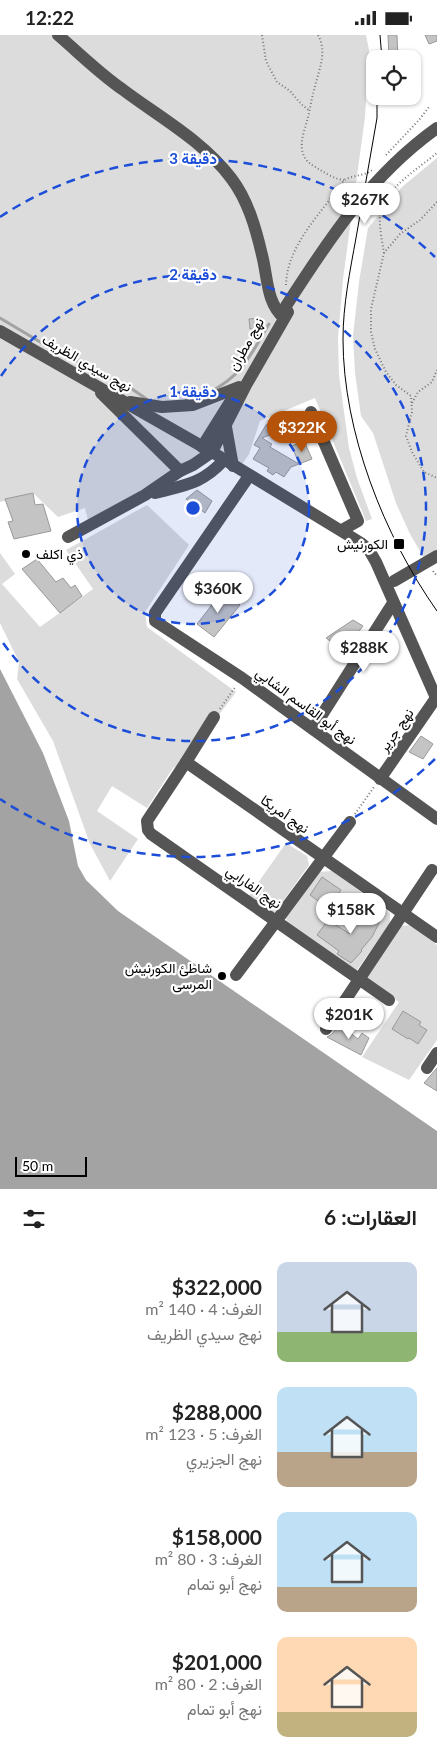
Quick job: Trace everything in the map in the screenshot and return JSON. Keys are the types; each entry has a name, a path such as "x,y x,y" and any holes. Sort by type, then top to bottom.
{"street":[{"path":"58,35 120,88 178,128 202,148 231,178 250,214 265,267 285,312"},
{"path":"285,312 342,221 378,178 437,128"},
{"path":"285,312 336,241 379,186 437,136"},
{"name":"نهج مطران","path":"207,450 239,387 285,312"},
{"name":"نهج مطران","path":"207,450 226,427 285,312"},
{"name":"نهج سيدي الظريف","path":"0,331 207,450 342,531 369,550 437,699"},
{"path":"94,386 180,471"},
{"path":"124,401 162,407 178,407 193,405 239,387"},
{"path":"311,412 358,521 342,531"},
{"path":"145,495 195,482 228,463 226,427"},
{"path":"68,537 145,495 192,465 207,450"},
{"name":"نهج أبو القاسم الشابي","path":"249,476 155,613 155,621 242,677 437,819"},
{"path":"394,581 428,563 437,555"},
{"path":"313,729 393,603"},
{"name":"نهج جرير","path":"380,779 437,699"},
{"path":"186,762 214,717"},
{"name":"نهج الفارابي","path":"186,762 147,821 150,833 389,1000"},
{"name":"نهج أمريكا","path":"186,762 437,937"},
{"path":"236,975 350,822"},
{"path":"326,1029 432,870"},
{"path":"427,1068 437,1053"}],"path":[{"path":"262,35 266,61 277,82 290,91 310,111"},
{"path":"318,35 321,42 321,65 302,135 302,150 305,157 323,172 336,179 344,180"},
{"path":"386,155 429,107"},
{"path":"437,153 399,183 382,203 380,215 384,253 372,309 371,332 386,372 396,385 411,396 411,420 406,436 412,452 424,472 437,478"},
{"path":"286,288 286,273 295,248 344,180 353,175 368,173 373,169"},
{"path":"384,253 400,234 420,220 437,202"},
{"path":"411,403 418,391 432,382 437,370"},
{"path":"214,717 242,677"},
{"path":"350,822 380,779"}],"shaded area":[{"path":"0,35 366,35 369,50 366,50 365,117 343,279 338,338 339,375 349,448 357,478 372,519 366,521 315,398 260,421 249,454 241,466 201,454 170,474 88,520 85,508 58,517 33,493 0,502"},
{"path":"437,158 437,550 424,558 410,534 396,503 373,433 361,416 355,373 353,336 368,228 402,187"},
{"path":"147,505 189,545 145,612 147,627 236,692 183,763 173,768 147,808 112,786 97,811 138,839 110,881 90,844 53,741 17,679 19,662 0,623 0,553 15,574 2,584 40,627 93,589 66,550"},
{"path":"0,669 43,753 69,821 78,866 86,880 118,911 437,1131 437,1189 0,1189"},
{"path":"286,843 307,856 309,865 273,915 248,897"},
{"path":"332,871 390,913 390,923 357,970 350,971 287,926 286,917 318,872"},
{"path":"410,925 437,945 437,1040 409,1080 362,1057 399,1002 367,979 366,974 400,926"}],"building":[{"path":"388,35 397,35 398,50 389,50"},
{"path":"425,35 437,35 437,41 429,44"},
{"path":"261,318 262,329 250,329 249,319"},
{"path":"290,415 295,425 262,438 272,444 270,447 299,464 291,467 284,477 276,472 273,475 267,471 269,468 253,459 260,448 254,445 266,425"},
{"path":"304,441 312,459 299,464 292,446"},
{"path":"197,490 212,501 205,513 186,499"},
{"path":"33,493 35,505 43,504 51,531 14,539 8,522 13,521 5,499"},
{"path":"37,559 56,582 63,578 71,588 75,585 82,596 60,613 22,569"},
{"path":"222,592 240,605 214,637 197,624"},
{"path":"353,620 363,626 344,651 326,638"},
{"path":"421,736 433,744 423,759 409,752"},
{"path":"322,877 341,890 328,908 310,895"},
{"path":"369,907 382,917 372,937 351,963 337,954 339,951 317,935 328,920 350,934"},
{"path":"403,1011 421,1022 419,1025 427,1030 418,1044 392,1029"},
{"path":"339,1024 358,1039 362,1033 369,1038 361,1055 327,1037 332,1034"},
{"path":"437,1068 437,1091 424,1083"}],"waterway":[{"path":"0,318 57,352 132,389 148,400"},
{"path":"210,392 231,378 245,363 269,324"},
{"path":"186,400 200,396"}],"tram line":[{"path":"380,35 381,50"},
{"path":"377,105 377,118 349,275 343,326 345,374 350,410 370,482 400,550 437,611"}],"place":[{"name":"الكورنيش","path":"399,544"},
{"name":"ذي اكلف","path":"26,554"},
{"name":"شاطئ الكورنيش المرسى","path":"222,976"}]}
